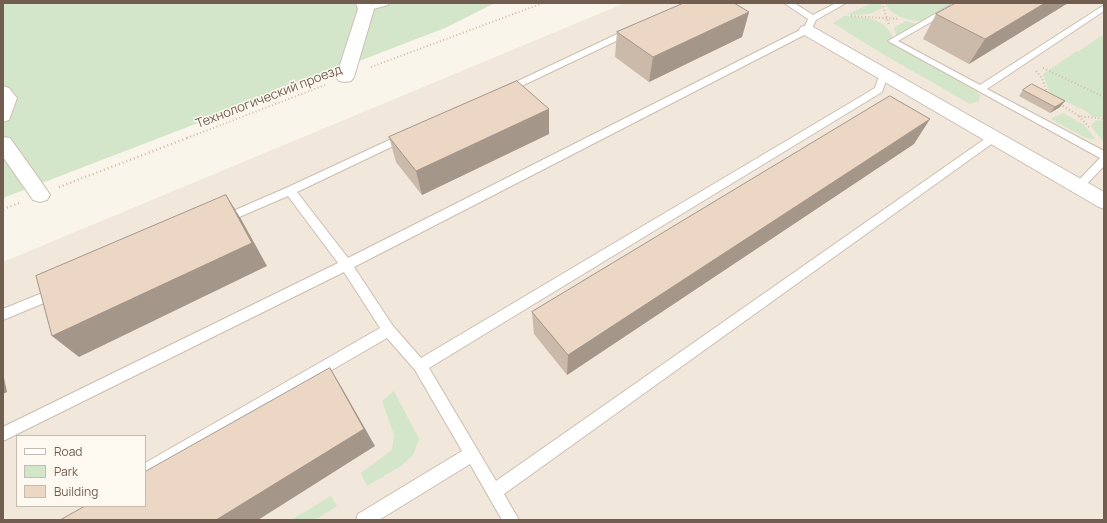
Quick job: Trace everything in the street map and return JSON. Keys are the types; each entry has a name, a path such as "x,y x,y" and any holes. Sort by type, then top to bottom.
{"street":[{"path":"345,77 365,6"},
{"path":"810,24 883,75 1104,201"},
{"path":"3,92 8,98 3,116"},
{"path":"3,143 40,195"}],"lane":[{"path":"365,6 385,3"},
{"path":"788,3 810,24"},
{"path":"3,434 346,265 810,24 825,12 842,3"},
{"path":"960,3 892,40 1104,156"},
{"path":"980,89 1104,7"},
{"path":"497,94 639,26"},
{"path":"420,366 879,90 883,75"},
{"path":"211,225 290,191 411,134"},
{"path":"495,491 993,138"},
{"path":"1078,186 1104,160"},
{"path":"290,191 346,265 388,330 420,366 511,520"},
{"path":"3,315 68,288"},
{"path":"146,470 388,330"},
{"path":"364,520 472,454"}],"path":[{"name":"Технологический проезд","path":"3,209 345,77 543,3"},
{"path":"882,3 894,39"},
{"path":"825,12 845,16 887,17 922,24"},
{"path":"1025,59 1042,78 1050,97"},
{"path":"1025,59 1104,97"},
{"path":"1056,101 1079,116 1104,119"}],"shaded area":[{"path":"625,3 1104,3 1104,520 3,520 3,262"}],"green space":[{"path":"3,3 495,3 445,28 3,198"},
{"path":"872,3 880,3 882,8 869,14 846,15"},
{"path":"885,3 957,3 923,22 906,19 896,15"},
{"path":"844,16 862,17 882,24 892,35 897,44 977,92 980,95 979,101 970,104 881,53 833,23"},
{"path":"905,21 925,26 898,42 894,28"},
{"path":"1104,34 1104,117 1093,117 1086,111 1050,94 1043,74 1077,51 1082,53 1079,51"},
{"path":"1063,113 1084,125 1096,140 1084,137 1051,119"},
{"path":"1096,120 1104,121 1103,141 1091,126"},
{"path":"394,391 419,439 413,455 401,466 367,486 361,473 392,450 394,435 382,401"},
{"path":"331,496 337,506 315,520 291,520"}],"building":[{"path":"684,3 734,3 749,12 653,57 617,32"},
{"path":"956,3 1045,3 985,39 936,14"},
{"path":"517,81 549,109 416,171 389,137"},
{"path":"1032,84 1065,101 1055,107 1023,90"},
{"path":"890,96 930,119 568,355 532,312"},
{"path":"226,195 252,243 52,336 36,276"},
{"path":"330,368 364,429 216,520 60,520 83,507 146,507 146,471"}]}
